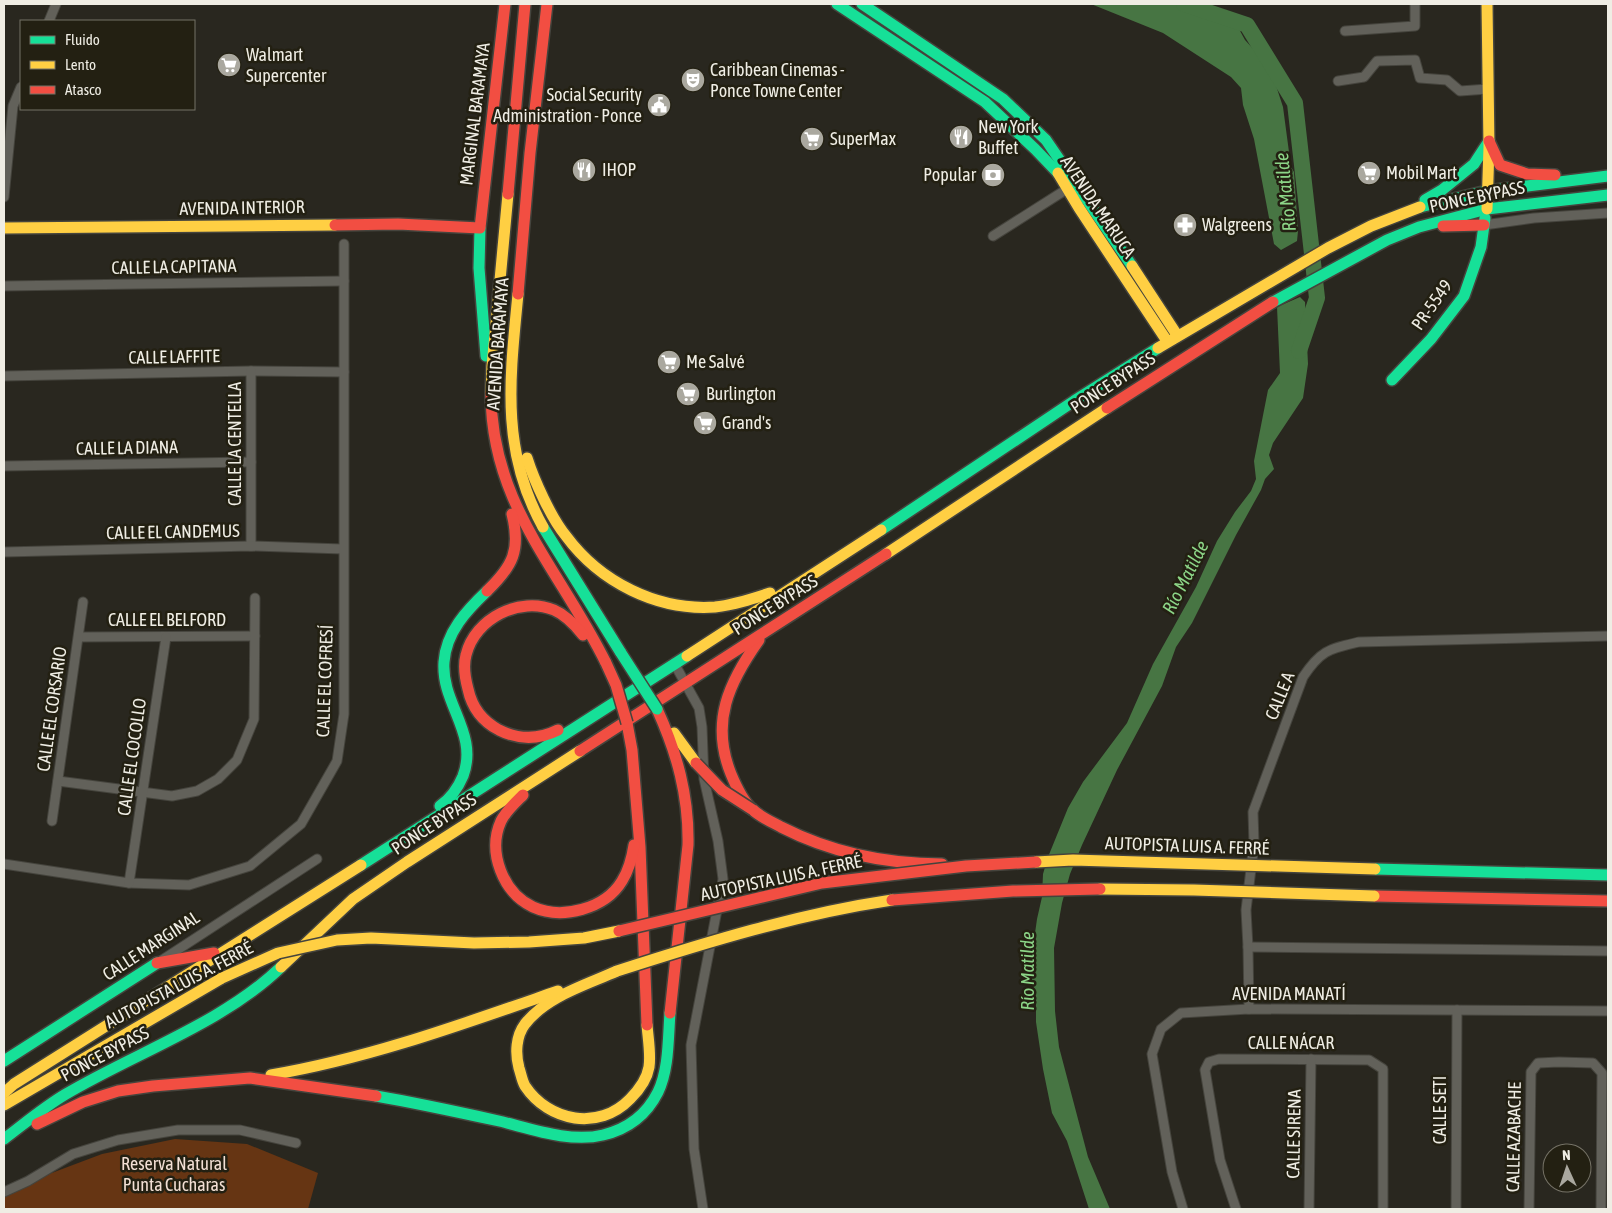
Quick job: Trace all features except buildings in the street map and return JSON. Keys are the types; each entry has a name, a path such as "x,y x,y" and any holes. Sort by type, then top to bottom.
{"main road":[{"name":"MARGINAL BARAMAYA","path":"491,393 479,268 480,228 506,4"},
{"name":"AVENIDA BARAMAYA","path":"525,4 491,393 493,431 500,464 524,526 591,633 604,659 624,712 632,750 637,824"},
{"name":"AVENIDA BARAMAYA","path":"547,4 530,153 510,380 512,435 522,478 536,515 552,544 657,710"},
{"name":"AVENIDA MARUCA","path":"837,4 984,102 1040,154 1056,170 1172,338"},
{"name":"AVENIDA MARUCA","path":"862,4 996,94 1046,140 1112,234 1172,338"},
{"name":"PR-5549","path":"1392,380 1431,339 1464,296 1481,247 1488,191 1487,4"},
{"path":"1489,141 1500,165 1527,174 1604,177"},
{"path":"1402,214 1442,190 1474,164 1489,141"},
{"name":"PONCE BYPASS","path":"4,1092 396,842 415,822 441,809 592,716 795,586 1172,338 1268,282 1335,245 1402,214 1455,197 1488,191 1604,177"},
{"name":"PONCE BYPASS","path":"4,1139 64,1095 214,1015 255,990 268,980 353,899 407,862 822,596 1275,300 1341,263 1387,240 1419,227 1487,209 1608,195"},
{"name":"AVENIDA INTERIOR","path":"4,228 398,224 480,228"},
{"path":"1419,227 1484,225"},
{"path":"512,435 527,457 536,483 566,537 596,568 631,591 676,606 707,608 733,605 795,586"},
{"path":"441,809 459,784 468,761 466,735 447,693 444,676 444,662 448,644 456,626 465,613 499,579 511,562 516,550 516,531 502,482 500,464"},
{"path":"592,716 572,722 548,735 534,738 523,739 492,726 481,718 468,694 464,668 467,653 472,641 489,621 502,612 527,606 552,609 562,614 573,623 592,649 604,659"},
{"path":"753,810 739,791 726,759 722,728 725,697 739,668 766,631"},
{"path":"657,710 706,775 725,793 793,833 825,846 864,857 892,862 966,866"},
{"path":"250,1078 421,1104 570,1137 587,1138 611,1134 626,1127 647,1109 656,1098 661,1085 666,1057 688,846 688,811 684,780 676,751 657,710"},
{"path":"543,775 534,787 523,795 506,813 501,822 496,842 499,868 503,879 510,890 529,905 554,913 579,911 604,900 615,892 628,870 632,858 637,824"},
{"path":"617,971 553,1000 534,1013 524,1024 517,1051 518,1067 524,1084 533,1098 561,1116 577,1119 610,1115 632,1098 641,1088 647,1076 650,1057 637,824"},
{"name":"AUTOPISTA LUIS A. FERRÉ","path":"4,1105 222,978 278,953 337,940 371,938 474,943 584,938 649,925 762,896 822,883 966,866 1073,860 1608,875"},
{"path":"4,1139 83,1102 118,1091 250,1078 318,1067 368,1054 434,1033 685,949 781,922 892,900 1072,888 1608,901"},
{"path":"157,963 207,955 232,947"},
{"name":"CALLE MARGINAL","path":"4,1061 157,963"}],"street":[{"path":"48,20 56,4"},
{"path":"1345,31 1415,26 1415,4"},
{"path":"1338,81 1364,77 1377,61 1415,60 1420,78 1447,80 1460,90 1488,89"},
{"path":"4,197 13,106 20,89"},
{"path":"993,236 1067,188"},
{"path":"1484,225 1534,218 1608,213"},
{"name":"CALLE EL COFRESÍ","path":"4,864 129,883 189,885 250,866 302,824 337,761 344,714 344,244"},
{"name":"CALLE LA CAPITANA","path":"4,286 344,281"},
{"name":"CALLE LAFFITE","path":"4,376 252,371 344,372"},
{"name":"CALLE LA CENTELLA","path":"251,546 252,371"},
{"name":"CALLE LA DIANA","path":"4,466 250,462"},
{"name":"CALLE EL CANDEMUS","path":"4,552 251,546 343,549"},
{"path":"58,781 172,796 197,791 218,780 237,760 254,719 255,598"},
{"name":"CALLE EL CORSARIO","path":"52,821 83,602"},
{"name":"CALLE EL BELFORD","path":"79,637 255,636"},
{"name":"CALLE A","path":"1249,1008 1246,910 1254,844 1253,812 1303,677 1314,661 1330,649 1359,642 1608,636"},
{"name":"CALLE EL COCOLLO","path":"129,883 166,637"},
{"path":"674,663 699,708 702,727 704,778 718,841 723,879 691,1045 694,1149 703,1209"},
{"name":"CALLE MARGINAL","path":"157,963 317,859"},
{"path":"1248,947 1608,951"},
{"name":"AVENIDA MANATÍ","path":"1183,1209 1172,1172 1152,1054 1161,1029 1181,1013 1249,1008 1608,1011"},
{"name":"CALLE SETI","path":"1456,1209 1457,1010"},
{"name":"CALLE NÁCAR","path":"1236,1209 1220,1160 1205,1070 1209,1062 1219,1059 1369,1060 1383,1069 1383,1209"},
{"name":"CALLE SIRENA","path":"1309,1209 1311,1059"},
{"name":"CALLE AZABACHE","path":"1529,1209 1531,1072 1538,1063 1559,1062 1593,1063 1602,1073 1601,1209"},
{"path":"4,1192 28,1181 73,1154 118,1140 170,1132 240,1130 296,1144"}],"green space":[{"name":"Reserva Natural Punta Cucharas","path":"175,1139 247,1144 318,1173 308,1209 4,1209 4,1191 102,1154"}],"water":[{"path":"1091,4 1177,4 1183,8 1217,16 1239,29 1245,40 1270,67 1283,107 1291,167 1294,172 1297,241 1281,250 1274,244 1254,139 1243,105 1241,88 1231,77 1163,33"},
{"name":"Río Matilde","path":"1300,297 1305,302 1308,364 1303,398 1273,443 1269,455 1274,469 1265,479 1192,623 1176,647 1162,686 1117,770 1082,845 1070,874 1062,903 1054,948 1055,1011 1059,1047 1088,1157 1110,1209 1089,1209 1067,1141 1052,1113 1036,1022 1036,999 1030,969 1042,897 1043,874 1068,808 1083,782 1127,723 1153,664 1196,587 1217,541 1251,491 1256,479 1254,461 1268,390 1280,373 1277,307"}],"waterway":[{"name":"Río Matilde","path":"1184,4 1247,25 1295,103 1317,298 1299,351"}],"traffic: fast":[{"path":"837,4 985,102 1058,173"},
{"path":"862,4 1003,99 1046,140 1132,266"},
{"path":"1425,200 1442,190 1474,164 1489,141"},
{"path":"1420,207 1487,191 1608,176"},
{"path":"1273,302 1387,240 1419,227 1487,209 1608,195"},
{"path":"1392,380 1431,339 1464,296 1481,247 1485,218"},
{"path":"480,228 479,268 486,356"},
{"path":"881,530 1074,401 1158,348"},
{"path":"543,527 621,653"},
{"path":"440,806 459,785 467,760 463,732 448,691 445,677 444,662 446,651 453,631 459,622 487,591"},
{"path":"621,653 657,709"},
{"path":"361,865 687,656"},
{"path":"1375,869 1608,875"},
{"path":"4,1061 157,963"},
{"path":"4,1139 66,1094 233,1005 281,967"},
{"path":"376,1096 468,1114 551,1134 577,1137 603,1135 621,1129 636,1120 654,1100 662,1083 666,1064 670,1013"}],"traffic: slow":[{"path":"1487,4 1489,147 1487,209"},
{"path":"1058,173 1167,341"},
{"path":"491,393 508,194"},
{"path":"1158,348 1328,248 1371,226 1420,207"},
{"path":"4,228 335,225"},
{"path":"1132,266 1177,335"},
{"path":"518,294 511,384 511,413 514,441 520,470 529,498 543,527"},
{"path":"886,554 1107,408"},
{"path":"527,458 534,477 560,528 595,567 613,580 651,598 693,607 729,605 770,593"},
{"path":"687,656 881,530"},
{"path":"674,733 696,763"},
{"path":"281,967 353,899 407,862 580,751"},
{"path":"1036,862 1073,860 1375,869"},
{"path":"4,1093 14,1084 361,865"},
{"path":"1100,889 1374,896"},
{"path":"617,971 719,939 787,921 892,900"},
{"path":"222,978 278,953 337,940 371,938 474,943 529,942 584,938 619,931"},
{"path":"617,971 568,992 544,1006 525,1024 518,1039 517,1051 519,1068 525,1086 547,1108 561,1114 575,1118 604,1116 618,1109 630,1099 644,1080 648,1071 650,1057 647,1025"},
{"path":"4,1105 222,978"},
{"path":"271,1075 380,1050 452,1028 558,991"}],"traffic: jam":[{"path":"335,225 398,224 480,228 505,4"},
{"path":"508,194 525,4"},
{"path":"518,294 530,153 547,4"},
{"path":"1489,141 1500,165 1527,174 1555,175"},
{"path":"1443,226 1484,225"},
{"path":"1107,408 1273,302"},
{"path":"491,393 494,433 502,469 515,503 531,535 588,629 606,663"},
{"path":"487,591 503,573 513,557 516,538 512,514"},
{"path":"580,751 886,554"},
{"path":"558,730 536,737 514,736 499,730 483,718 475,708 470,696 465,672 466,655 471,642 479,630 501,613 514,608 541,606 554,610 570,621 583,635"},
{"path":"759,640 731,687 723,720 722,737 725,755 735,783 748,805 766,819 781,827 839,850 900,862 942,864"},
{"path":"606,663 616,685 627,723"},
{"path":"657,709 676,758 684,792 688,827 688,845 670,1013"},
{"path":"627,723 632,750 640,847 647,1025"},
{"path":"696,763 722,790 753,810"},
{"path":"523,795 508,810 501,821 497,833 497,858 506,882 513,892 522,901 533,907 544,911 569,912 594,905 605,899 622,881 630,864 634,845"},
{"path":"619,931 822,883 966,866 1036,862"},
{"path":"892,900 1013,891 1100,889"},
{"path":"1374,896 1608,901"},
{"path":"157,963 214,953"},
{"path":"37,1124 83,1102 118,1091 153,1086 250,1078 376,1096"}],"place":[{"name":"Walmart Supercenter","path":"229,65"},
{"name":"Caribbean Cinemas - Ponce Towne Center","path":"693,80"},
{"name":"Social Security Administration - Ponce","path":"659,105"},
{"name":"New York Buffet","path":"961,137"},
{"name":"SuperMax","path":"812,139"},
{"name":"IHOP","path":"584,170"},
{"name":"Mobil Mart","path":"1369,173"},
{"name":"Popular","path":"993,175"},
{"name":"Walgreens","path":"1185,225"},
{"name":"Me Salvé","path":"669,362"},
{"name":"Burlington","path":"688,394"},
{"name":"Grand's","path":"705,423"}]}
